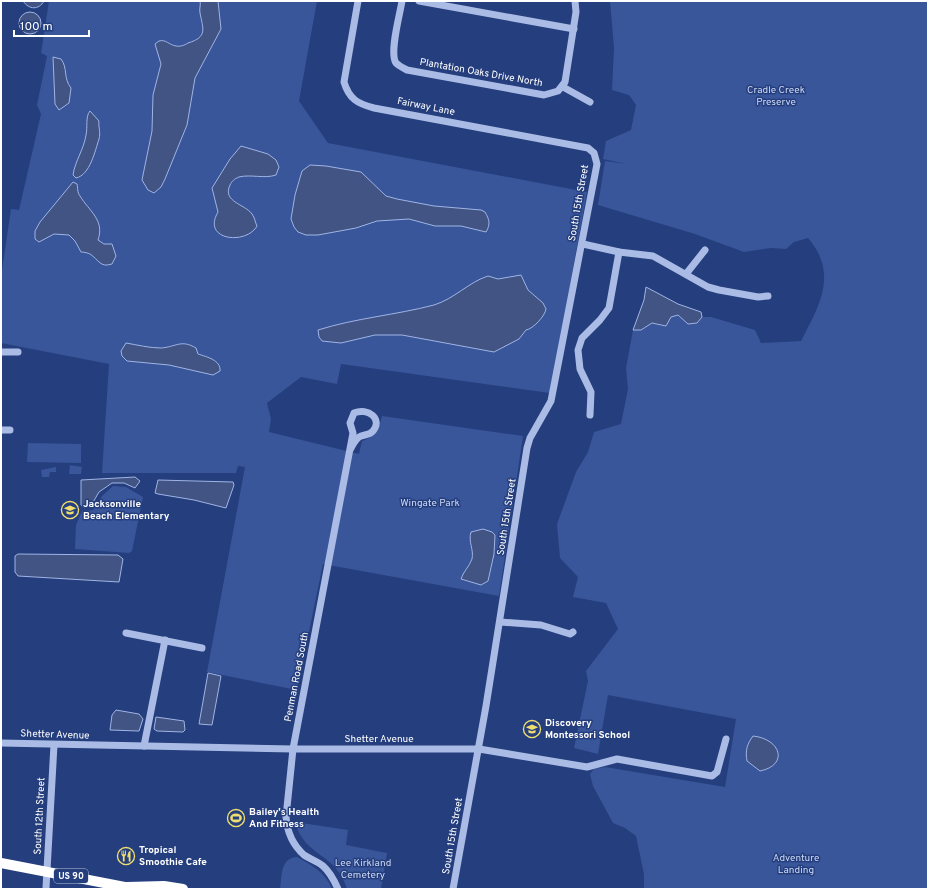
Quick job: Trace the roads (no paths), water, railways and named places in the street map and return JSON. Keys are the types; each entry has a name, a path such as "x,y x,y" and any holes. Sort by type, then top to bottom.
{"highway":[{"name":"US 90","path":"1,863 131,888 164,886 183,889"}],"street":[{"name":"Fairway Lane","path":"358,1 344,82 347,92 352,100 374,108 588,148 595,154"},
{"name":"Plantation Oaks Drive North","path":"402,1 393,54 396,63 407,70 544,94 555,93 563,87"},
{"path":"419,1 574,29"},
{"path":"575,1 576,12 574,29 568,69 563,87 590,102"},
{"name":"South 15th Street","path":"453,889 479,749 528,448 530,438 551,401 583,244 597,164 595,154"},
{"path":"583,244 620,252 653,256 708,287 758,297 768,296"},
{"path":"686,274 705,250"},
{"path":"590,415 591,392 580,368 578,350 582,338 600,320 609,308 620,252"},
{"path":"1,352 18,352"},
{"name":"Penman Road South","path":"338,889 333,878 323,866 305,855 294,843 286,826 293,749 353,433 350,423 354,413 362,410 370,412 375,421 375,428 368,435 356,440 350,450"},
{"path":"351,428 354,432 363,436"},
{"path":"1,430 10,430"},
{"path":"500,622 540,625 570,634 573,632"},
{"path":"126,633 202,648"},
{"path":"144,746 165,640"},
{"name":"Shetter Avenue","path":"1,743 293,749 479,749 587,767 617,759 712,776 717,772 726,739"},
{"name":"South 12th Street","path":"46,888 54,745"}],"place":[{"name":"Jacksonville Beach Elementary","path":"70,510"},
{"name":"Discovery Montessori School","path":"532,729"},
{"name":"Bailey's Health And Fitness","path":"236,818"},
{"name":"Tropical Smoothie Cafe","path":"126,856"}],"park label":[{"name":"Cradle Creek Preserve","path":"776,96"},
{"name":"Wingate Park","path":"430,503"},
{"name":"Adventure Landing","path":"796,864"},
{"name":"Lee Kirkland Cemetery","path":"363,868"}]}
